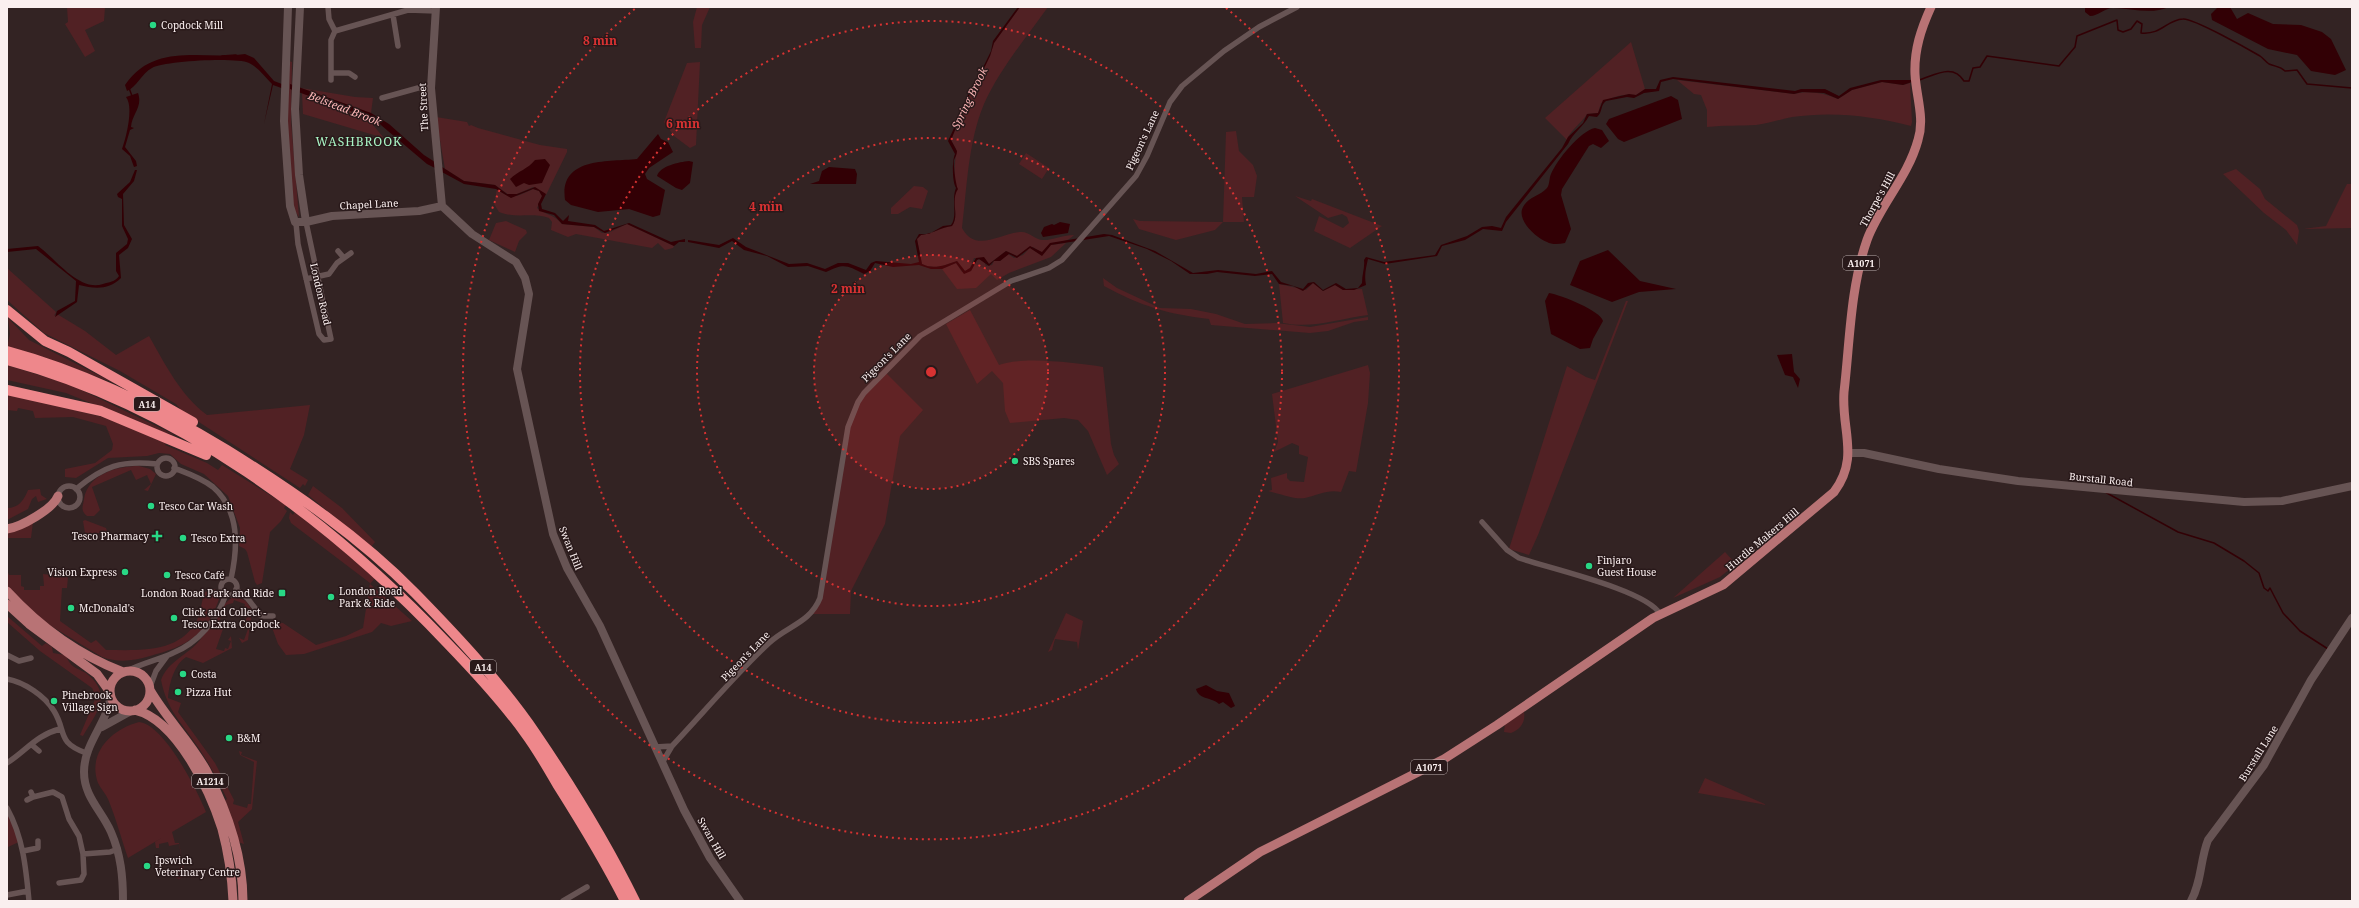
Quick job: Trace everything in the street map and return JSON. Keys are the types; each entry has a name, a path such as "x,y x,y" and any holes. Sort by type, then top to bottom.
{"highway":[{"name":"A14","path":"7,310 45,341 69,352 166,405 260,465 275,480"},
{"name":"A14","path":"7,351 106,386 140,401 183,424 275,480 361,545 414,592 492,677 536,733 618,868 635,901"},
{"name":"A14","path":"7,360 94,390 131,406 177,430 244,472 315,522 358,556 407,600 488,686 526,735 585,829 625,901"},
{"name":"A14","path":"7,390 101,411 185,445 228,466 244,472"}],"main road":[{"name":"Thorpe's Hill","path":"1849,453 1844,395 1850,318 1854,291 1872,228 1903,176 1918,140 1920,116 1915,74 1919,37 1931,7"},
{"name":"Hurdle Makers Hill","path":"1660,614 1710,592 1735,577 1812,512 1840,483 1848,466 1849,453"},
{"path":"7,529 17,527 53,505 58,496"},
{"path":"7,591 37,620 72,646 98,661 125,672"},
{"path":"7,604 29,624 97,674 119,708 133,710 148,700 150,688 143,675 134,671 125,672 115,678 110,694"},
{"name":"A1071","path":"1188,901 1260,852 1414,775 1467,745 1660,614"},
{"name":"A1214","path":"150,688 161,709 206,770 230,826 238,852 243,885 243,901"},
{"name":"A1214","path":"133,710 149,716 162,725 179,745 198,773 222,829 233,891 233,901"}],"street":[{"name":"London Road","path":"288,7 284,94 287,183 290,206 296,223 306,279 320,337 324,340 331,339 306,222 298,161 296,83 300,7"},
{"path":"328,7 329,19 336,31"},
{"name":"Pigeon's Lane","path":"662,763 672,746 768,644 806,619 815,608 820,598 848,427 858,402 864,393 920,336 1011,281 1049,268 1062,260 1136,176 1147,156 1170,102 1182,86 1224,51 1249,34 1297,7"},
{"path":"331,80 331,40 336,31 408,10 436,9"},
{"name":"The Street","path":"436,9 431,88 442,206"},
{"path":"393,15 398,46"},
{"path":"331,73 349,73 355,77"},
{"path":"382,98 418,88 431,88"},
{"name":"Chapel Lane","path":"296,223 332,216 419,211 442,206"},
{"name":"Swan Hill","path":"442,206 472,234 516,262 525,278 529,294 517,370 554,534 567,568 600,626 662,763 710,858 740,901"},
{"path":"338,251 344,258"},
{"path":"306,279 329,274 351,252"},
{"name":"Burstall Road","path":"1849,453 1864,453 1939,469 2018,481 2244,502 2282,501 2352,486"},
{"path":"166,458 173,462 174,468 170,474 163,475 158,470 157,464 161,459 166,458"},
{"path":"76,489 93,475 112,466 134,462 157,464"},
{"path":"174,468 199,478 213,488 229,508 235,525 236,543 231,579"},
{"path":"67,487 76,489 80,495 79,502 71,508 62,505 58,496 61,490 67,487"},
{"path":"1482,522 1507,550 1519,558 1610,587 1650,603 1660,614"},
{"path":"231,579 235,582 236,589 248,599 261,616 273,616"},
{"path":"231,579 224,580 221,584 222,591 226,594 232,594 236,589"},
{"path":"125,672 185,648 203,632 226,594"},
{"name":"Burstall Lane","path":"2191,901 2199,886 2208,840 2264,765 2311,680 2352,618"},
{"path":"7,655 19,661 31,658"},
{"path":"150,688 156,671 168,656"},
{"path":"7,679 25,685 48,704 55,713 60,729 71,746 86,753"},
{"path":"110,694 108,711 86,753 84,772 87,792 106,821 118,849 123,871 123,901"},
{"path":"98,729 133,710"},
{"path":"8,760 16,758 24,748 32,745 41,735 60,729"},
{"path":"32,745 39,751"},
{"path":"655,747 672,746"},
{"path":"27,800 32,794 53,792 62,797 69,820 79,836 84,854 84,874 81,880 59,883"},
{"path":"7,808 16,826 23,851 29,901"},
{"path":"23,851 38,848 38,841"},
{"path":"84,854 110,852 118,849"},
{"path":"563,901 587,887"},
{"path":"7,895 28,891"}],"shaded area":[{"path":"67,7 105,7 104,21 85,30 95,51 85,57 65,24 68,22"},
{"path":"697,7 710,7 702,25 701,48 695,48 693,22"},
{"path":"1020,7 1048,7 1005,66 984,104 971,149 962,228 967,235 981,241 1020,232 1026,233 1040,240 1049,240 1074,235 1066,240 1051,245 1042,253 1033,247 1017,256 1006,251 989,264 985,259 974,258 970,268 965,271 957,261 935,267 926,266 922,264 917,239 921,235 952,226 955,217 954,198 957,189 954,175 956,149 951,140 971,91 990,56 994,43"},
{"path":"1631,42 1645,89 1636,95 1618,96 1601,103 1598,113 1587,114 1570,133 1567,140 1545,118"},
{"path":"289,61 292,62 291,122 299,217 293,208 287,120"},
{"path":"700,62 696,145 690,148 674,136 664,122 687,63"},
{"path":"1677,80 1794,94 1805,92 1816,93 1838,99 1852,90 1882,82 1903,85 1910,83 1912,122 1911,126 1867,117 1823,114 1792,117 1765,124 1707,127 1707,110 1701,95 1694,94"},
{"path":"301,88 355,97 373,98 371,113"},
{"path":"302,93 375,120 373,125 384,138 303,114"},
{"path":"436,117 467,122 469,126 471,125 540,145 567,149 567,152 546,195 533,187 517,194 509,195 495,185 464,181 445,169"},
{"path":"1236,131 1239,151 1253,165 1257,176 1254,197 1242,197 1244,222 1223,222 1226,132"},
{"path":"1026,153 1049,168 1042,179 1019,164"},
{"path":"2236,169 2260,189 2265,199 2297,225 2299,231 2297,245 2286,230 2264,213 2223,174"},
{"path":"2347,184 2352,184 2352,228 2303,229 2326,226"},
{"path":"914,186 923,187 928,191 922,209 910,207 898,214 891,214 891,208"},
{"path":"497,189 506,195 511,196 519,195 533,189 539,191 542,196 537,208 555,218 562,224 594,227 602,233 608,233 627,224 674,246 673,248 665,250 658,243 652,248 576,234 568,237 551,230 552,222 549,218 543,216 512,215 499,212 494,204"},
{"path":"1295,196 1311,201 1312,199 1382,226 1350,248 1314,231 1319,216 1343,228 1349,223 1347,217 1342,214 1328,218"},
{"path":"1133,219 1140,221 1223,222 1215,230 1176,240 1139,229"},
{"path":"506,221 526,230 527,233 519,241 515,252 489,240 496,223"},
{"path":"1066,243 1051,257 1009,273 997,280 991,274 976,288 957,289 942,269 956,263 962,272 971,271 977,260 983,259 986,266 992,265 994,261 1000,261 1008,254 1014,258 1023,255 1030,248 1042,255 1051,245"},
{"path":"7,268 56,312 54,316 57,314 85,331 116,355 149,336 181,389 189,399 207,415 310,405 304,435 290,469 308,480 305,486 303,484 300,488 182,411 176,404 120,371 44,333 7,300"},
{"path":"1103,278 1117,288 1160,308 1191,309 1216,314 1245,324 1276,323 1310,327 1368,317 1368,320 1354,322 1328,331 1310,333 1211,325 1209,319 1167,312 1130,299 1104,286"},
{"path":"1313,283 1323,291 1335,285 1343,290 1362,289 1368,315 1326,323 1305,325 1283,323 1279,284 1306,290"},
{"path":"1626,301 1628,301 1529,555 1509,549 1567,366 1586,377 1595,380"},
{"path":"970,310 999,365 1009,362 1050,361 1103,367 1111,444 1114,455 1119,464 1107,475 1088,431 1078,420 1064,418 1010,423 1005,411 1003,383 992,371 977,384 946,324"},
{"path":"8,318 29,340 114,383 48,359 7,347 10,334"},
{"path":"7,365 71,385 175,435 162,432 66,393 7,380"},
{"path":"1368,365 1370,373 1368,403 1356,472 1349,471 1341,492 1327,492 1301,498 1268,491 1272,490 1271,478 1287,473 1287,478 1290,481 1304,482 1308,457 1299,454 1299,446 1292,443 1274,452 1278,442 1272,394"},
{"path":"884,371 923,410 900,436 885,524 851,591 850,614 811,614 817,603 846,437 854,410"},
{"path":"7,393 107,418 166,443 165,445 207,463 218,470 222,465 286,505 284,508 287,511 281,521 270,532 262,583 257,585 255,582 247,552 239,546 240,528 228,496 204,474 181,464 170,454 159,453 147,456 108,458 76,478 65,477 65,469 95,463 112,450 113,444 106,426 73,417 35,418 33,411 18,408 17,411 7,410"},
{"path":"130,466 139,466 150,469 156,474 148,491 144,490 151,484 147,475 136,480 131,470 92,487 100,510 94,516 87,516 83,512 82,508 87,490 91,483 97,478 113,470"},
{"path":"313,486 342,508 375,542 371,547 308,495"},
{"path":"40,489 41,495 47,499 38,502 36,496 32,499 28,509 7,520 7,508 18,505 25,497 28,490"},
{"path":"290,512 293,515 295,512 376,577 370,584 412,621 391,626 381,623 372,632 304,654 286,655 278,644 270,622 283,623 316,645 346,636 363,628 370,583 291,523 289,518"},
{"path":"85,520 106,528 107,531 105,533 85,533 83,521"},
{"path":"33,522 31,538 7,538 7,533"},
{"path":"1725,552 1736,564 1720,577 1673,598"},
{"path":"7,570 9,575 21,575 21,586 24,587 24,590 40,590 40,586 44,586 43,574 51,575 51,571 66,572 68,577 67,588 62,588 60,621 91,643 96,640 106,650 143,650 168,645 179,640 196,622 205,592 215,589 220,596 209,620 194,637 185,643 175,648 143,658 126,661 114,660 102,657 38,618 7,588"},
{"path":"235,596 246,601 252,610 248,640 242,643 239,638 244,640 248,629 243,627 250,609 244,607 245,604 234,600 233,603 226,605 217,626 223,629 216,649 224,651 225,648 228,649 231,641 228,640 231,636 232,648 203,663 186,657 182,660 173,675 168,698 181,703 178,712 215,763 234,800 233,804 247,808 248,804 251,804 254,762 240,755 239,751 242,752 241,755 257,761 252,809 238,822 244,844 238,842 225,800 227,799 221,786 204,756 171,709 161,680 168,668 200,640 224,604"},
{"path":"1066,613 1083,621 1078,650 1077,642 1055,639 1052,650 1048,652"},
{"path":"7,616 42,646 46,643 52,647 53,653 65,655 71,665 86,673 94,681 99,689 101,697 100,704 93,720 83,736 80,735 96,697 92,688 40,651 7,622"},
{"path":"1524,712 1524,719 1520,728 1511,733 1504,732 1505,724"},
{"path":"139,722 149,726 159,734 169,746 187,774 206,812 172,832 175,843 179,843 185,875 179,879 171,875 173,871 175,874 181,871 179,868 183,866 179,844 169,846 168,842 159,844 159,848 156,848 155,842 163,837 128,858 111,806 98,783 95,772 99,752 111,736 129,725"},
{"path":"1705,778 1767,805 1698,793"},
{"path":"7,808 21,841 8,847 7,846"}],"water":[{"path":"1018,7 1020,7 994,43 990,56 976,85 971,91 951,140 957,151 954,160 954,170 958,189 955,198 954,222 952,226 932,233 943,226 951,225 954,217 954,197 956,188 953,176 953,166 954,157 955,154 948,141 969,92 976,82 991,51 993,41"},
{"path":"2085,7 2169,7 2155,11 2113,8 2090,16 2085,12"},
{"path":"2218,7 2230,7 2237,19 2248,13 2273,24 2301,25 2322,32 2331,39 2346,70 2335,75 2311,71 2297,55 2268,49 2212,20 2211,14"},
{"path":"245,54 254,58 274,81 287,86 287,90 273,85 264,124 272,84 252,65 242,61 216,60 170,63 148,70 133,87 127,91 125,85 137,72 150,63 164,58 195,55"},
{"path":"1673,77 1795,91 1801,89 1825,89 1839,96 1850,88 1881,80 1911,80 1912,82 1903,85 1882,82 1852,90 1838,99 1824,93 1802,92 1794,94 1673,79 1661,82 1659,91 1644,93 1634,98 1627,97 1606,101 1597,117 1589,116 1506,222 1502,231 1483,229 1465,240 1442,246 1437,256 1385,264 1368,259 1365,275 1366,285 1354,290 1343,290 1335,285 1323,291 1313,283 1303,291 1293,286 1279,284 1272,274 1255,276 1217,272 1207,274 1190,274 1171,261 1147,249 1109,236 1051,245 1042,256 1030,248 1017,258 1009,254 1000,261 994,261 989,266 979,259 971,271 964,274 956,263 942,269 931,269 919,265 893,267 875,263 870,271 864,274 845,266 837,267 826,272 808,266 788,267 767,256 744,250 732,241 719,248 688,242 688,240 719,245 733,238 746,247 789,264 807,263 825,269 838,263 848,263 866,270 871,263 876,261 911,264 919,262 915,241 919,234 927,234 921,235 917,239 922,264 931,267 957,261 965,271 970,268 976,258 984,257 989,264 1006,251 1017,256 1030,246 1042,252 1050,243 1104,234 1112,235 1155,251 1193,273 1218,270 1256,274 1272,271 1281,282 1303,289 1308,283 1314,282 1323,290 1336,283 1346,289 1358,288 1362,283 1364,260 1366,257 1384,262 1435,255 1441,245 1467,236 1482,227 1492,226 1501,228 1506,217 1562,148 1568,137 1583,123 1587,114 1598,113 1603,100 1629,94 1636,95 1645,89 1656,89 1660,80"},
{"path":"290,84 371,113 389,124 424,155 438,164 439,170 427,164 375,120 290,89"},
{"path":"138,93 139,102 131,127 134,128 130,130 125,147 136,161 137,166 134,167 130,156 122,149 129,115 126,97"},
{"path":"1671,96 1678,100 1682,119 1624,142 1618,139 1606,124 1609,119"},
{"path":"1595,128 1602,130 1609,141 1601,148 1593,144 1589,146 1562,189 1561,195 1571,229 1565,243 1549,243 1538,237 1528,228 1522,217 1523,207 1528,201 1547,188 1554,168 1576,140 1589,130"},
{"path":"658,134 661,139 668,142 673,152 649,168 645,174 647,179 665,190 660,215 653,217 629,209 598,212 571,205 565,200 565,186 570,176 577,169 588,164 599,162 637,159"},
{"path":"545,159 550,165 542,183 529,185 524,183 516,187 510,179 535,160"},
{"path":"689,161 693,162 690,183 682,190 657,176 666,167"},
{"path":"439,165 464,181 495,185 507,194 517,194 535,187 546,194 541,204 542,209 555,213 563,221 569,215 568,221 595,225 604,231 629,223 671,242 685,239 685,242 679,242 674,246 627,224 605,233 594,227 562,224 554,215 539,211 538,204 542,196 539,191 533,189 511,198 496,189 464,184 440,171"},
{"path":"829,167 855,169 857,174 856,184 810,184 819,181 822,171"},
{"path":"135,170 137,170 134,181 123,194 124,225 132,239 128,248 119,255 121,278 112,285 102,288 79,285 77,302 55,317 57,311 75,301 76,281 36,249 7,252 7,249 38,246 68,273 85,283 94,285 116,280 119,276 116,271 116,253 127,244 128,239 122,226 122,199 118,197 117,194 130,182"},
{"path":"1060,222 1070,224 1068,233 1043,237 1041,233 1044,227"},
{"path":"1608,250 1640,281 1676,289 1639,292 1612,302 1570,285 1580,261"},
{"path":"1549,293 1580,304 1601,317 1603,321 1593,339 1590,348 1580,349 1551,334 1545,301"},
{"path":"1792,354 1794,372 1800,379 1798,388 1793,377 1785,375 1777,355"},
{"path":"1206,685 1217,691 1229,693 1235,706 1231,708 1223,702 1219,704 1200,695 1196,689"}],"waterway":[{"path":"1919,80 1937,73 1949,71 1960,76 1964,81 1969,81 1973,68 1980,67 1987,56 2059,66 2075,47 2077,36 2117,20 2118,30 2123,32 2131,29 2137,21 2142,24 2141,33 2148,33 2154,32 2172,22 2183,19 2198,23 2221,34 2260,56 2269,64 2280,67 2285,71 2297,70 2307,84 2352,88"},
{"name":"Belstead Brook","path":"222,56 236,55"},
{"name":"Belstead Brook","path":"129,88 132,96"},
{"path":"2105,492 2178,532 2214,543 2244,561 2259,573 2264,588 2268,591 2270,588 2283,613 2300,631 2328,649"}],"place":[{"name":"Copdock Mill","path":"153,25"},
{"name":"SBS Spares","path":"1015,461"},
{"name":"Tesco Car Wash","path":"151,506"},
{"name":"Tesco Pharmacy","path":"157,536"},
{"name":"Tesco Extra","path":"183,538"},
{"name":"Finjaro Guest House","path":"1589,566"},
{"name":"Vision Express","path":"125,572"},
{"name":"Tesco Café","path":"167,575"},
{"name":"London Road Park and Ride","path":"282,593"},
{"name":"London Road Park & Ride","path":"331,597"},
{"name":"McDonald's","path":"71,608"},
{"name":"Click and Collect - Tesco Extra Copdock","path":"174,618"},
{"name":"Costa","path":"183,674"},
{"name":"Pizza Hut","path":"178,692"},
{"name":"Pinebrook Village Sign","path":"54,701"},
{"name":"B&M","path":"229,738"},
{"name":"Ipswich Veterinary Centre","path":"147,866"}],"district":[{"name":"WASHBROOK","path":"359,141"}],"water label":[{"name":"Spring Brook","path":"969,98"}]}
